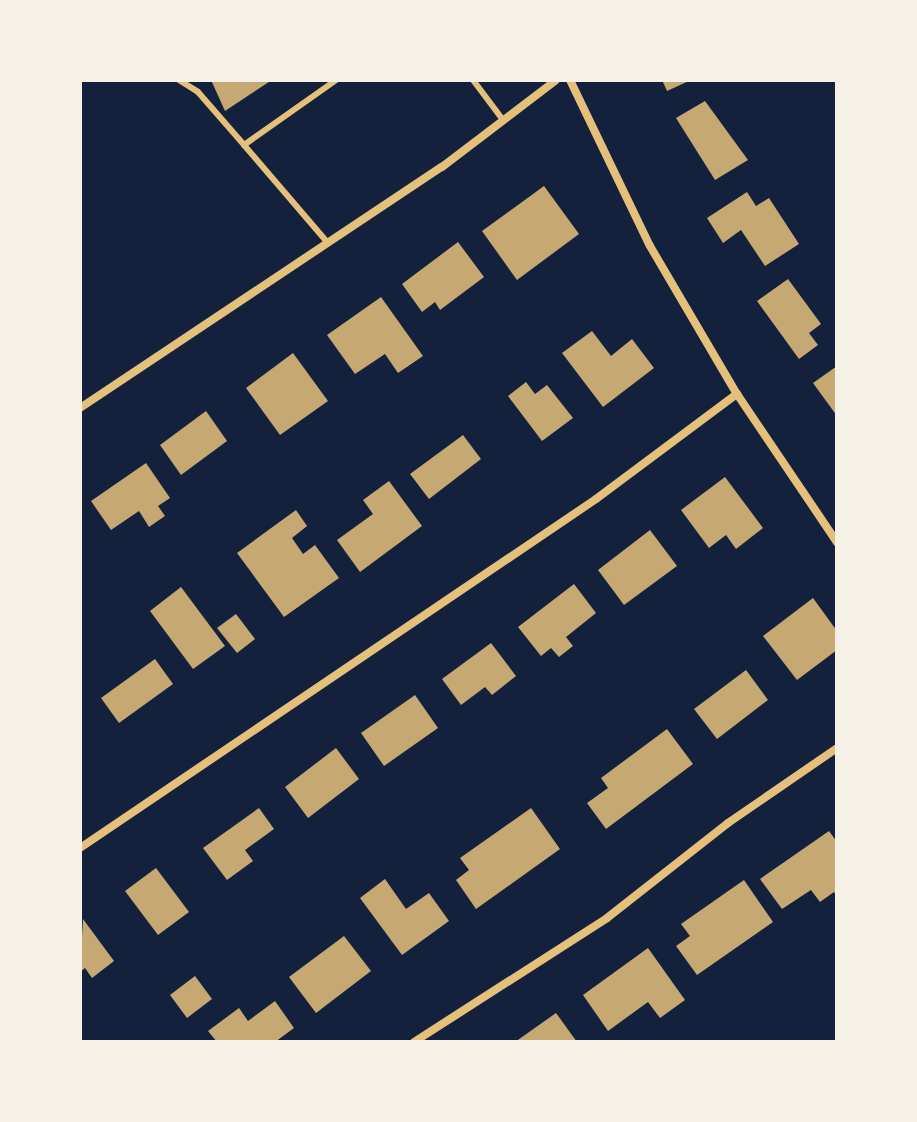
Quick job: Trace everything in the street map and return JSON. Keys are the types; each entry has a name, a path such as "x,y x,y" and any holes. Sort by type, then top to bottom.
{"street":[{"path":"80,408 328,243 556,80"},
{"path":"570,80 650,246 737,394 837,542"},
{"path":"80,848 596,499 737,394"},
{"path":"414,1042 607,918 728,823 837,748"}],"lane":[{"path":"179,80 198,92 328,243"},
{"path":"244,145 336,80"},
{"path":"473,80 503,120"}],"building":[{"path":"211,80 272,80 225,111"},
{"path":"662,80 691,80 667,91"},
{"path":"705,101 748,160 715,180 676,118"},
{"path":"544,186 579,234 517,280 482,231"},
{"path":"747,192 756,206 769,198 799,244 765,266 741,230 723,243 707,218"},
{"path":"458,242 484,277 440,310 435,302 422,312 402,284"},
{"path":"788,279 821,324 809,333 818,345 799,359 757,301"},
{"path":"381,297 423,356 398,373 385,354 355,374 327,335"},
{"path":"592,331 611,356 632,339 654,368 603,407 562,353"},
{"path":"293,353 328,401 280,435 246,388"},
{"path":"837,366 837,416 813,383"},
{"path":"526,382 535,394 547,385 573,418 542,441 508,396"},
{"path":"206,411 227,441 181,475 160,445"},
{"path":"463,435 481,459 429,499 410,474"},
{"path":"146,463 170,498 158,506 165,516 149,527 139,511 111,530 91,501"},
{"path":"725,477 763,528 736,549 726,535 709,548 681,510"},
{"path":"389,481 422,526 360,572 337,540 373,514 363,500"},
{"path":"296,510 307,526 292,538 303,554 315,545 339,578 284,617 237,553"},
{"path":"650,530 677,566 624,605 598,570"},
{"path":"574,584 596,613 566,637 573,646 559,657 551,648 541,656 518,627"},
{"path":"181,587 225,646 193,669 150,611"},
{"path":"813,598 837,631 837,650 797,680 763,636"},
{"path":"236,614 255,639 237,653 217,628"},
{"path":"491,643 516,676 492,695 485,687 461,705 442,679"},
{"path":"155,659 173,684 119,723 101,698"},
{"path":"746,670 768,700 717,739 694,709"},
{"path":"415,695 438,728 384,766 361,733"},
{"path":"667,729 693,764 606,829 587,803 608,788 601,778"},
{"path":"336,748 359,779 308,818 285,787"},
{"path":"259,808 274,829 245,850 253,861 227,880 203,848"},
{"path":"531,808 560,849 476,909 456,880 469,870 460,858"},
{"path":"829,831 837,842 837,897 834,892 820,902 811,890 782,909 760,879"},
{"path":"156,868 189,912 158,935 125,891"},
{"path":"385,879 406,909 429,893 449,921 402,955 360,898"},
{"path":"744,880 773,922 697,975 676,946 690,936 681,924"},
{"path":"83,919 114,961 92,978 85,968 80,972"},
{"path":"344,936 371,971 316,1013 289,977"},
{"path":"648,948 685,1000 660,1018 648,1002 608,1031 583,995"},
{"path":"195,976 212,999 187,1018 170,995"},
{"path":"275,1001 294,1028 275,1042 217,1042 208,1031 239,1008 248,1021"},
{"path":"556,1013 577,1042 515,1042"}]}
